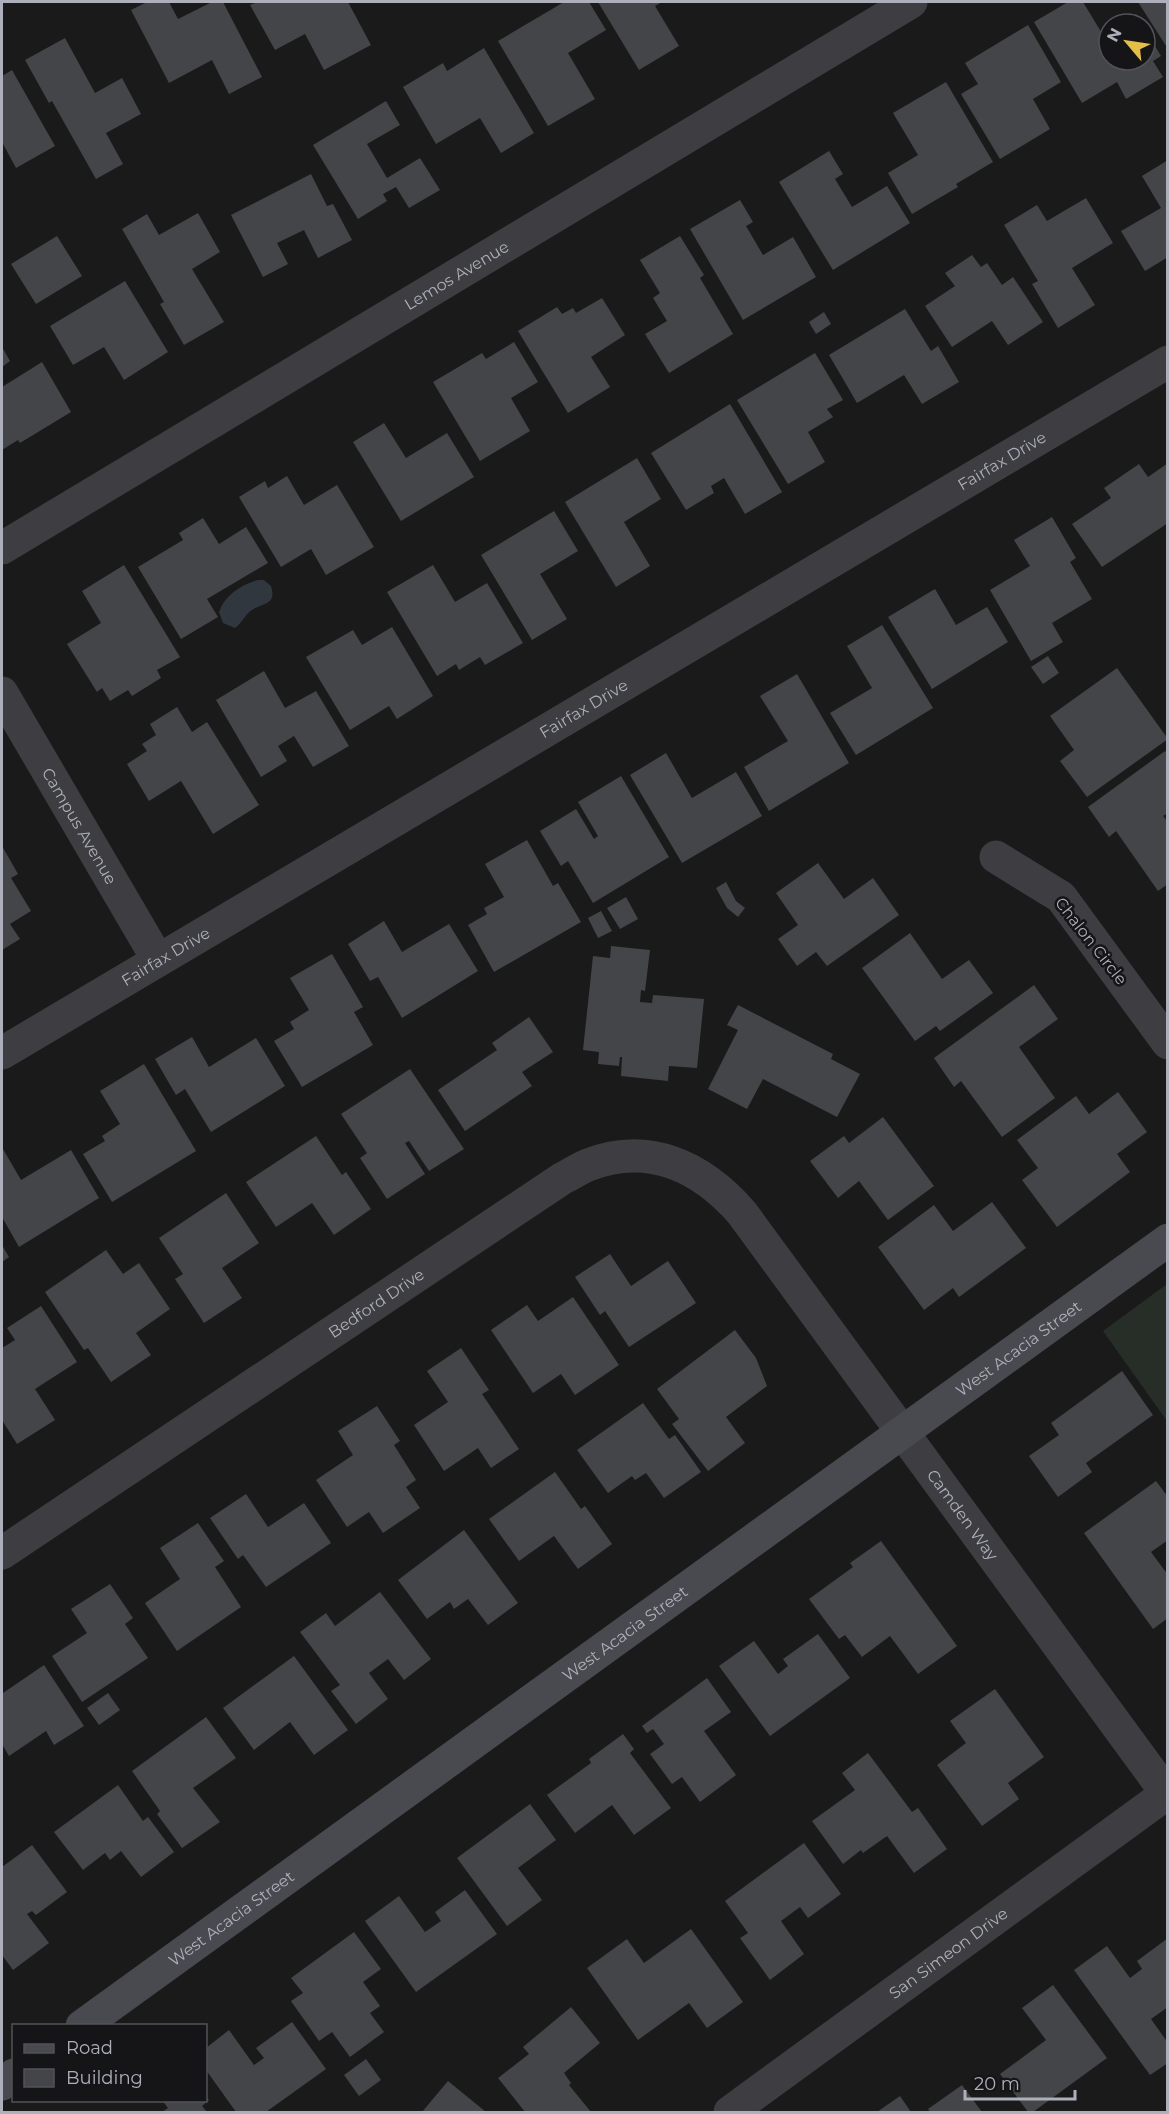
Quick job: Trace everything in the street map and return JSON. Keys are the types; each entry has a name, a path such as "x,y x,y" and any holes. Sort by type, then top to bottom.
{"street":[{"name":"Lemos Avenue","path":"2,548 911,2"},
{"name":"Fairfax Drive","path":"2,1053 1167,362"},
{"name":"Campus Avenue","path":"2,693 158,960"},
{"name":"Chalon Circle","path":"996,857 1061,897 1167,1043"},
{"name":"Bedford Drive","path":"2,1553 564,1178 587,1165 612,1158 639,1156 662,1159 684,1166 725,1194 757,1233"},
{"name":"Camden Way","path":"757,1233 1167,1794"},
{"name":"West Acacia Street","path":"83,2024 1167,1240"},
{"name":"San Simeon Drive","path":"729,2112 1167,1794"}],"shaded area":[{"path":"258,580 264,580 271,586 271,600 250,612 235,628 223,623 219,612 229,596"},
{"path":"1167,1284 1167,1421 1103,1331"}],"building":[{"path":"147,2 169,2 178,19 212,2 223,2 262,77 229,94 212,60 169,83 131,10"},
{"path":"257,2 348,2 371,45 324,70 305,34 275,50 250,5"},
{"path":"564,2 589,2 606,30 568,53 595,99 548,126 498,41"},
{"path":"598,2 662,2 655,6 679,46 639,70"},
{"path":"1068,2 1083,2 1097,25 1097,72 1157,72 1157,67 1163,77 1126,99 1117,82 1082,103 1034,22"},
{"path":"1138,2 1168,2 1168,49 1157,32 1157,12 1144,12"},
{"path":"1028,25 1061,82 1033,99 1050,129 1000,159 961,94 978,84 965,63"},
{"path":"65,38 95,93 122,78 141,114 106,133 123,164 96,179 52,101 49,103 25,60"},
{"path":"484,48 534,133 501,153 480,118 436,144 403,87 443,63 447,71"},
{"path":"12,70 55,146 16,168 2,142 2,76"},
{"path":"946,82 993,162 956,184 958,187 912,214 888,173 918,155 893,113"},
{"path":"386,101 400,125 367,144 387,178 420,158 440,190 409,208 396,187 383,194 387,201 358,219 313,145"},
{"path":"829,151 843,174 835,179 852,207 887,186 910,223 833,270 779,182"},
{"path":"1168,160 1168,257 1145,271 1121,231 1161,208 1142,176"},
{"path":"311,174 327,206 333,204 352,240 318,258 304,230 277,243 288,264 263,277 231,215"},
{"path":"1086,198 1113,243 1072,268 1095,305 1058,328 1032,284 1038,281 1004,225 1037,205 1047,221"},
{"path":"740,200 753,222 746,226 763,255 793,237 816,277 743,320 690,229"},
{"path":"198,213 220,252 192,269 224,322 184,345 160,304 164,302 122,229 147,214 159,235"},
{"path":"57,236 82,276 36,304 11,264"},
{"path":"680,236 704,275 700,278 733,334 669,373 645,334 667,321 653,298 660,293 640,260"},
{"path":"972,255 981,267 987,263 1002,285 1013,277 1043,322 1008,345 992,321 952,347 925,306 955,286 945,273"},
{"path":"125,281 168,352 124,380 104,347 73,365 50,326"},
{"path":"602,298 625,335 591,357 610,387 568,413 518,331 557,307 562,314 573,308 576,313"},
{"path":"905,309 931,351 938,346 959,382 922,404 904,375 857,403 829,355"},
{"path":"824,312 831,324 816,334 809,322"},
{"path":"514,342 538,382 511,398 530,431 480,461 433,382 482,353 486,359"},
{"path":"2,347 10,361 2,367"},
{"path":"815,353 843,400 827,409 833,417 808,432 825,462 788,484 737,400"},
{"path":"42,362 71,412 20,443 18,440 2,450 2,387"},
{"path":"730,404 782,492 745,514 724,478 711,486 714,493 686,510 651,453"},
{"path":"384,423 406,458 447,433 474,477 401,521 353,442"},
{"path":"637,458 661,499 624,522 650,566 616,587 565,502"},
{"path":"1168,463 1168,523 1102,567 1072,524 1111,498 1104,488 1139,464 1148,477"},
{"path":"287,476 304,505 337,485 374,547 326,575 311,549 281,567 239,497 265,481 268,488"},
{"path":"554,511 578,551 540,574 567,619 532,640 481,555"},
{"path":"1052,517 1076,558 1070,562 1092,599 1052,623 1063,642 1031,661 990,590 1030,566 1014,540"},
{"path":"203,518 219,544 246,527 268,563 207,599 218,617 181,639 138,567 183,540 179,533"},
{"path":"124,565 180,657 157,670 161,678 132,696 128,690 110,701 102,688 97,692 67,644 101,623 82,591"},
{"path":"433,565 455,602 487,583 523,643 485,665 480,657 459,670 456,664 437,676 387,592"},
{"path":"935,589 956,625 987,607 1008,642 932,689 888,617"},
{"path":"882,625 933,708 856,755 830,713 872,688 847,646"},
{"path":"392,627 433,696 397,719 389,706 350,730 306,657 353,630 362,645"},
{"path":"1048,656 1059,673 1043,684 1031,667"},
{"path":"1117,668 1168,739 1087,797 1060,761 1074,750 1050,716"},
{"path":"264,671 285,708 316,691 349,746 313,767 294,736 278,746 287,761 261,777 216,700"},
{"path":"797,674 849,763 769,811 744,767 788,741 760,696"},
{"path":"177,707 192,732 207,722 259,805 213,834 181,781 149,801 127,764 147,751 142,744 156,735 150,724"},
{"path":"1165,751 1168,754 1168,813 1163,816 1168,822 1168,884 1158,891 1116,831 1109,837 1088,807"},
{"path":"666,753 692,798 736,772 762,816 682,863 630,775"},
{"path":"621,776 669,857 593,903 568,861 561,866 540,831 576,809 594,839 598,836 578,802"},
{"path":"527,840 553,886 558,883 581,922 494,972 468,925 487,914 484,908 504,897 485,864"},
{"path":"2,846 18,874 11,878 31,911 10,924 20,939 2,950"},
{"path":"818,863 844,899 873,878 899,915 827,966 816,952 797,966 778,939 798,925 776,893"},
{"path":"726,882 736,901 745,908 738,917 727,908 716,888"},
{"path":"626,897 638,919 620,929 607,908"},
{"path":"601,911 612,931 598,938 588,918"},
{"path":"384,921 402,952 449,924 478,971 402,1018 378,977 370,981 348,944"},
{"path":"910,933 942,979 969,960 993,993 940,1031 936,1026 915,1041 862,968"},
{"path":"611,946 650,950 645,991 641,990 640,1002 652,1003 653,995 704,999 697,1068 669,1066 668,1081 621,1076 622,1057 620,1057 619,1066 598,1064 599,1052 583,1050 593,956 610,958"},
{"path":"332,954 363,1007 354,1012 373,1045 302,1087 274,1041 294,1029 290,1022 309,1010 290,978"},
{"path":"1034,985 1058,1019 1019,1047 1055,1098 1002,1137 961,1081 954,1087 934,1058"},
{"path":"738,1005 833,1054 831,1059 860,1074 837,1117 763,1079 747,1109 708,1089 738,1030 727,1025"},
{"path":"529,1017 553,1052 522,1072 532,1086 465,1131 438,1090 497,1050 492,1043"},
{"path":"192,1037 209,1067 256,1038 285,1086 211,1132 185,1089 176,1095 155,1059"},
{"path":"144,1064 196,1151 112,1202 83,1154 105,1141 102,1136 120,1124 100,1091"},
{"path":"410,1069 464,1149 429,1171 409,1141 405,1143 425,1174 387,1199 360,1158 367,1153 341,1114"},
{"path":"1118,1092 1147,1132 1117,1154 1130,1172 1057,1227 1022,1180 1038,1168 1017,1140 1076,1096 1089,1114"},
{"path":"883,1117 934,1186 888,1220 859,1181 838,1198 810,1161 844,1136 849,1143"},
{"path":"316,1136 342,1175 346,1172 371,1209 334,1235 312,1203 276,1227 246,1182"},
{"path":"2,1149 21,1180 71,1150 99,1198 19,1247 2,1217"},
{"path":"226,1193 259,1243 222,1268 242,1298 204,1323 175,1279 183,1274 159,1238"},
{"path":"992,1202 1026,1248 959,1297 953,1288 924,1310 878,1247 934,1205 953,1231"},
{"path":"2,1245 9,1257 2,1262"},
{"path":"106,1250 123,1274 139,1263 170,1309 136,1333 151,1355 111,1382 88,1348 84,1350 45,1292"},
{"path":"610,1254 631,1286 668,1261 696,1303 629,1347 605,1311 600,1315 575,1277"},
{"path":"573,1297 619,1365 575,1395 561,1374 533,1393 491,1330 527,1305 538,1321"},
{"path":"41,1306 77,1362 35,1389 55,1420 17,1444 2,1420 2,1348 15,1340 7,1328"},
{"path":"735,1330 756,1358 767,1386 726,1417 745,1443 708,1471 672,1424 679,1419 657,1389"},
{"path":"461,1348 489,1390 482,1394 519,1449 491,1468 478,1448 444,1471 414,1425 448,1402 427,1371"},
{"path":"1122,1371 1153,1415 1086,1463 1092,1472 1058,1497 1029,1456 1059,1435 1051,1423"},
{"path":"643,1403 669,1439 675,1435 701,1472 664,1498 646,1473 635,1480 632,1476 608,1493 577,1450"},
{"path":"377,1406 400,1441 394,1445 416,1480 406,1487 420,1508 383,1533 369,1512 347,1527 316,1480 353,1455 338,1431"},
{"path":"555,1472 581,1509 585,1506 612,1544 578,1569 554,1536 519,1561 489,1519"},
{"path":"1156,1481 1168,1497 1168,1540 1151,1552 1168,1575 1168,1618 1153,1629 1084,1533"},
{"path":"246,1494 268,1527 304,1503 331,1543 266,1587 243,1555 238,1559 210,1518"},
{"path":"198,1523 224,1561 215,1567 241,1607 177,1651 145,1603 180,1579 160,1548"},
{"path":"464,1530 518,1603 488,1625 468,1599 454,1609 450,1602 427,1619 398,1580"},
{"path":"881,1541 957,1646 918,1674 890,1636 862,1657 845,1635 839,1639 809,1599 853,1567 850,1563"},
{"path":"110,1584 133,1618 125,1624 148,1658 82,1702 52,1656 87,1633 71,1609"},
{"path":"380,1592 431,1659 404,1680 388,1659 369,1673 388,1699 356,1724 331,1691 340,1685 300,1632 326,1613 335,1626"},
{"path":"818,1634 850,1678 770,1736 719,1666 754,1641 778,1674 788,1666 783,1659"},
{"path":"294,1656 348,1730 314,1755 290,1722 254,1750 223,1708"},
{"path":"44,1665 84,1726 54,1745 46,1731 9,1756 2,1744 2,1690 3,1693"},
{"path":"707,1678 731,1712 704,1731 736,1775 700,1802 682,1777 672,1784 650,1754 664,1744 653,1729 647,1733 642,1726"},
{"path":"995,1689 1044,1757 1008,1783 1019,1799 982,1826 937,1765 966,1743 950,1721"},
{"path":"108,1693 120,1710 99,1725 87,1708"},
{"path":"206,1717 236,1758 193,1788 220,1822 182,1848 157,1814 160,1811 132,1771"},
{"path":"623,1734 634,1749 630,1753 671,1808 634,1835 612,1805 575,1833 547,1795 591,1763 589,1759"},
{"path":"868,1753 912,1812 918,1808 947,1849 914,1873 887,1836 863,1853 861,1850 843,1864 812,1821 855,1790 842,1773"},
{"path":"118,1785 143,1821 148,1817 174,1852 141,1877 121,1851 110,1860 105,1853 83,1870 54,1832"},
{"path":"530,1804 556,1840 518,1868 542,1900 507,1926 457,1858"},
{"path":"804,1843 841,1894 808,1918 800,1907 781,1921 804,1954 770,1980 740,1938 748,1933 725,1901"},
{"path":"32,1845 67,1892 36,1915 32,1911 27,1914 49,1943 13,1970 2,1955 2,1867"},
{"path":"465,1890 497,1934 416,1992 365,1921 399,1896 425,1932 441,1921 435,1912"},
{"path":"691,1929 743,2002 707,2028 689,2003 638,2040 587,1968 627,1939 644,1963"},
{"path":"354,1932 381,1969 363,1982 380,2006 370,2013 384,2032 350,2057 332,2032 319,2041 291,2001 303,1993 291,1978"},
{"path":"1168,1938 1168,2007 1151,2019 1168,2043 1168,2063 1150,2075 1074,1970 1107,1946 1130,1978 1142,1969 1137,1961"},
{"path":"1053,1985 1107,2058 1033,2112 1028,2112 1000,2074 1046,2040 1022,2008"},
{"path":"571,2007 600,2043 564,2073 571,2083 569,2085 591,2112 525,2112 498,2078 529,2054 523,2047"},
{"path":"292,2022 326,2069 266,2112 236,2112 207,2071 207,2047 229,2030 254,2065 264,2058 256,2048"},
{"path":"366,2059 381,2080 359,2096 344,2075"},
{"path":"448,2081 486,2112 422,2112"},
{"path":"962,2085 982,2112 930,2112 928,2109"},
{"path":"900,2096 911,2112 877,2112"},
{"path":"164,2102 207,2102 202,2106 207,2112 162,2112 168,2108"}]}
